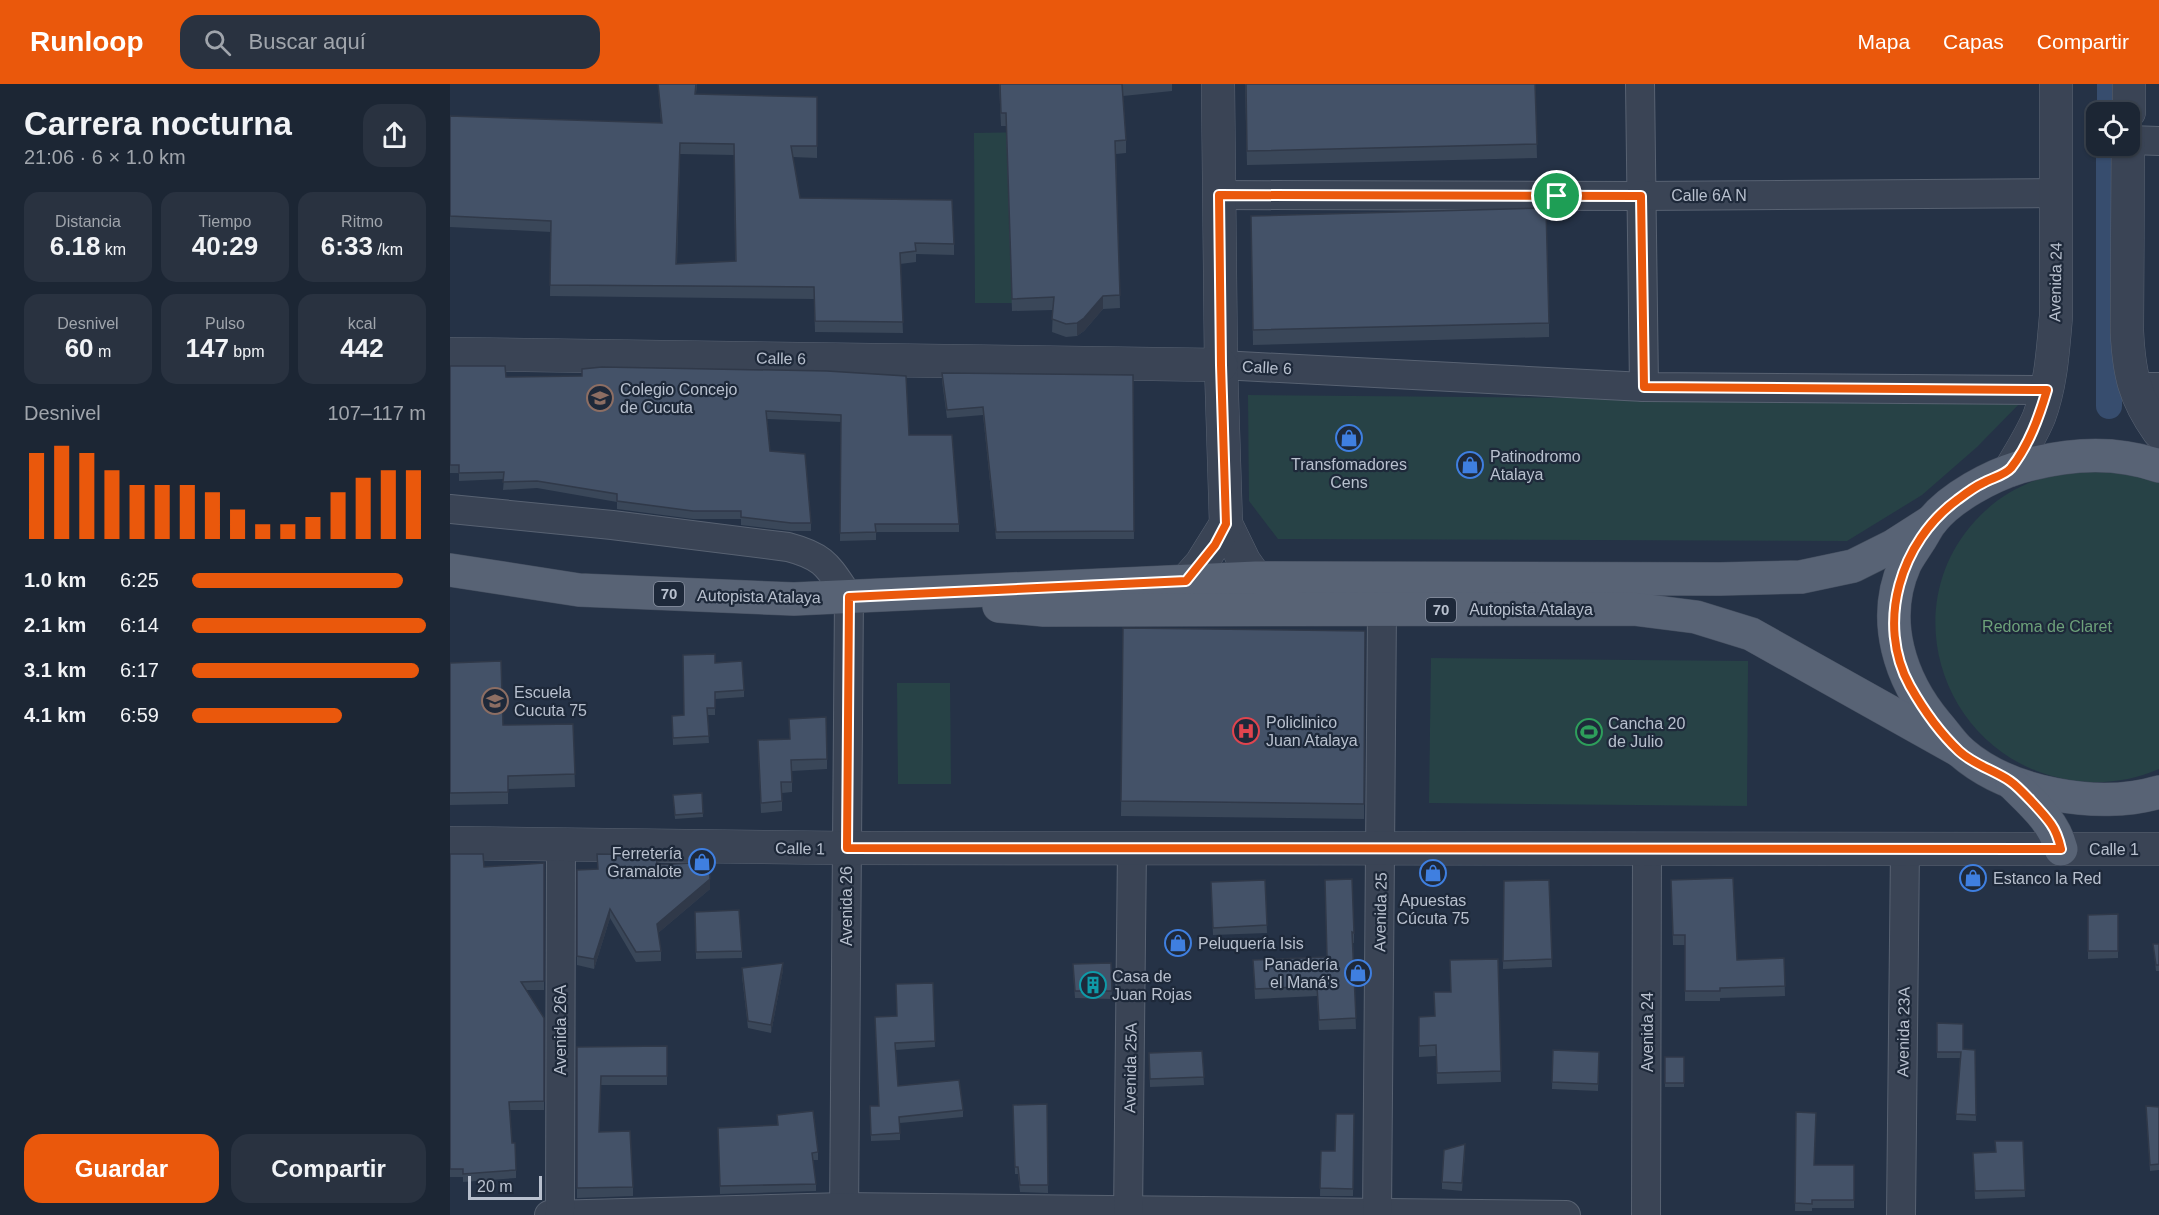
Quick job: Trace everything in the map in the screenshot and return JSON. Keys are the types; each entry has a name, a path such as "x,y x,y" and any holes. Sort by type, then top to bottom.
{"main road":[{"name":"70","path":"2159,466 2114,456 2079,456 2043,460 2010,470 1982,483 1932,521 1906,563 1894,610 1896,643 1907,679 1921,704 1960,751 2011,781 2040,791 2076,797 2113,799 2159,792"},
{"name":"Autopista Atalaya","path":"450,570 579,590 795,599 1256,578 1801,578 1852,566 1893,546 1932,521"},
{"name":"Autopista Atalaya","path":"890,596 1044,610 1633,609 1696,618 1751,634 1960,751"},
{"path":"2011,781 2051,823 2061,849"}],"street":[{"path":"1218,84 1221,365 1226,524 1239,552 1256,578"},
{"path":"1640,84 1644,387"},
{"name":"Avenida 24","path":"2010,470 2035,425 2047,390 2053,353 2056,84"},
{"path":"2129,84 2129,102"},
{"path":"2140,140 2159,141"},
{"path":"2128,156 2127,331 2129,359 2147,387 2144,411 2159,432"},
{"name":"Calle 6A N","path":"1219,195 1641,196 2055,193"},
{"name":"Calle 6","path":"450,354 1221,365 1644,387 2047,390"},
{"path":"450,509 612,525 788,548 806,552 825,562 849,597"},
{"path":"1186,581 1215,545 1226,524"},
{"name":"Avenida 26","path":"844,1211 849,597"},
{"name":"Avenida 25","path":"1377,1214 1382,610"},
{"name":"Calle 1","path":"450,843 847,848 2159,849"},
{"name":"Avenida 26A","path":"560,1215 561,844"},
{"name":"Avenida 25A","path":"1128,1213 1131,848"},
{"name":"Avenida 24","path":"1646,1215 1647,849"},
{"name":"Avenida 23A","path":"1901,1215 1905,849"},
{"path":"549,1215 844,1211 1566,1215"}],"green space":[{"path":"1101,131 1103,303 975,303 974,133"},
{"path":"1248,395 2021,402 1977,447 1922,495 1847,541 1278,539 1249,501"},
{"name":"Redoma de Claret","path":"2079,468 2148,477 2159,482 2159,769 2133,778 2106,782 2079,781 2052,776 2014,760 1982,736 1958,705 1943,670 1936,632 1938,593 1951,556 1975,521 1997,501 2023,486 2050,475"},
{"name":"Cancha 20 de Julio","path":"1431,658 1748,661 1747,806 1429,803"},
{"path":"897,683 950,683 951,784 898,784"}],"building":[{"path":"658,84 696,84 695,94 817,97 817,146 791,146 800,198 952,200 954,244 915,243 916,251 900,253 903,322 815,321 814,287 550,285 551,221 450,216 450,116 662,123","holes":["680,143 734,144 736,261 676,264"]},
{"path":"1000,84 1122,84 1126,140 1115,141 1120,295 1103,296 1077,323 1066,324 1052,319 1054,297 1012,299 1006,113 1001,113"},
{"path":"1246,84 1535,84 1537,144 1247,151"},
{"path":"1546,208 1549,323 1253,330 1251,216"},
{"path":"450,366 505,366 506,377 582,376 582,369 602,367 827,371 906,376 909,435 952,435 959,524 875,524 876,532 840,533 841,415 766,411 770,451 805,454 811,523 741,517 741,511 693,511 617,501 617,494 537,481 503,482 504,472 459,473 459,465 450,465"},
{"path":"942,373 1133,375 1134,531 996,532 983,407 947,410"},
{"name":"Policlinico Juan Atalaya","path":"1123,628 1365,631 1364,804 1121,801"},
{"path":"715,654 715,663 742,661 744,690 715,692 715,708 707,708 709,736 673,738 672,716 684,715 683,655"},
{"path":"501,661 503,725 573,724 575,774 508,776 508,792 450,793 450,663"},
{"path":"826,717 827,759 791,760 792,782 781,782 782,801 761,803 758,740 790,739 789,719"},
{"path":"702,793 703,813 675,815 673,795"},
{"path":"450,854 483,854 484,867 544,863 544,981 521,982 544,1018 544,1101 509,1102 516,1170 463,1174 463,1169 450,1169"},
{"path":"597,854 656,855 657,865 709,862 710,879 657,924 661,951 636,952 610,909 594,959 577,956 577,870 598,869"},
{"path":"1733,878 1737,960 1784,958 1785,986 1685,991 1685,935 1673,935 1671,880"},
{"path":"1352,879 1356,1018 1319,1020 1317,986 1255,989 1253,960 1327,957 1325,880"},
{"path":"1265,880 1267,925 1213,928 1211,882"},
{"path":"1549,880 1552,959 1503,961 1504,881"},
{"path":"739,910 742,951 696,952 695,912"},
{"path":"2118,914 2118,951 2088,951 2088,915"},
{"path":"2153,944 2159,944 2159,965 2156,965"},
{"path":"1498,959 1501,1071 1437,1073 1436,1045 1419,1046 1419,1017 1435,1016 1434,992 1451,992 1450,960"},
{"path":"783,963 771,1025 748,1021 742,968"},
{"name":"Casa de Juan Rojas","path":"1111,963 1112,991 1075,991 1073,964"},
{"path":"933,983 935,1041 895,1043 898,1086 959,1080 963,1110 899,1117 900,1133 871,1135 870,1106 879,1106 875,1017 897,1016 896,984"},
{"path":"1937,1023 1963,1024 1963,1049 1975,1050 1976,1115 1956,1114 1961,1052 1937,1052"},
{"path":"667,1046 667,1076 601,1076 599,1132 630,1131 633,1187 577,1188 577,1047"},
{"path":"1553,1050 1599,1052 1598,1084 1552,1082"},
{"path":"1202,1051 1204,1077 1150,1079 1149,1053"},
{"path":"1665,1057 1684,1057 1684,1083 1665,1083"},
{"path":"1047,1104 1048,1185 1020,1185 1018,1167 1015,1167 1013,1105"},
{"path":"2146,1106 2159,1107 2159,1164 2150,1165"},
{"path":"813,1111 818,1152 812,1153 816,1184 720,1186 718,1128 778,1125 777,1115"},
{"path":"1796,1112 1816,1113 1814,1165 1854,1165 1854,1200 1812,1200 1812,1204 1795,1203"},
{"path":"1336,1114 1354,1114 1353,1189 1320,1188 1321,1151 1335,1151"},
{"path":"1995,1141 2023,1141 2025,1190 1975,1191 1973,1153 1996,1152"},
{"path":"1465,1144 1462,1183 1442,1182 1444,1150"}],"waterway":[{"path":"2110,84 2110,102"},
{"path":"2109,156 2109,406"}],"place":[{"name":"Colegio Concejo de Cucuta","path":"600,398"},
{"name":"Transfomadores Cens","path":"1349,438"},
{"name":"Patinodromo Atalaya","path":"1470,465"},
{"name":"Escuela Cucuta 75","path":"495,701"},
{"name":"Policlinico Juan Atalaya","path":"1246,731"},
{"name":"Cancha 20 de Julio","path":"1589,732"},
{"name":"Ferretería Gramalote","path":"702,862"},
{"name":"Apuestas Cúcuta 75","path":"1433,873"},
{"name":"Estanco la Red","path":"1973,878"},
{"name":"Peluquería Isis","path":"1178,943"},
{"name":"Panadería el Maná's","path":"1358,973"},
{"name":"Casa de Juan Rojas","path":"1093,985"}],"route":[{"path":"1219,195 1557,196 1641,196 1644,387 2047,390 2039,416 2010,470 1982,483 1932,521 1906,563 1894,610 1896,643 1907,679 1921,704 1960,751 2011,781 2051,823 2061,849 847,848 849,597 1186,581 1215,545 1226,524 1219,195"}]}
